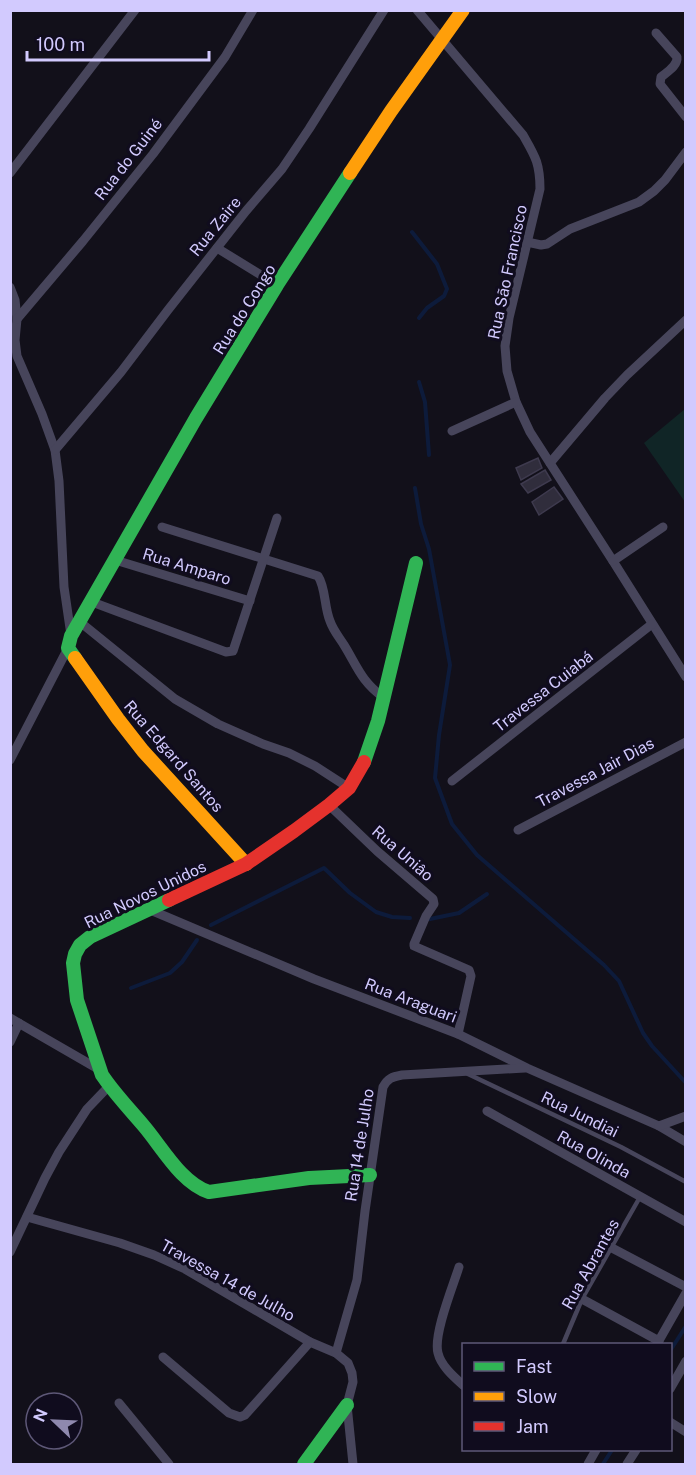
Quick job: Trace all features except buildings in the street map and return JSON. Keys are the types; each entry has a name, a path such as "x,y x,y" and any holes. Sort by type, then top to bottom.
{"street":[{"path":"10,173 135,10"},
{"name":"Rua Zaire","path":"55,450 121,372 217,248 282,169 384,10"},
{"name":"Rua São Francisco","path":"417,10 523,135 535,157 540,172 540,189 510,318 505,346 507,371 516,402 530,432 685,676"},
{"name":"Rua do Congo","path":"10,760 69,642 149,498 277,285 391,111 462,10"},
{"name":"Rua do Guiné","path":"17,319 153,154 225,57 252,11"},
{"path":"656,33 677,57 676,63 661,77 660,81 686,117"},
{"path":"527,242 548,244 570,229 639,202 665,180 686,152"},
{"path":"217,248 277,285"},
{"path":"10,287 15,300 17,319 14,353 42,414 55,450 69,642"},
{"path":"550,463 627,375 686,321"},
{"path":"452,431 516,402"},
{"path":"92,602 226,652 233,651 277,518"},
{"path":"162,527 320,577 329,620 362,677 383,697"},
{"path":"613,561 663,527"},
{"name":"Rua Amparo","path":"115,560 250,601"},
{"name":"Rua Novos Unidos","path":"370,1175 309,1178 209,1192 201,1190 186,1178 109,1086 100,1071 77,1000 73,963 80,945 90,937 246,864 294,831 349,788 366,759 378,721 416,563"},
{"path":"80,622 175,699 218,724 315,766 349,788"},
{"name":"Travessa Cuiabá","path":"452,781 652,624"},
{"name":"Rua Edgard Santos","path":"69,642 118,719 246,864"},
{"name":"Travessa Jair Dias","path":"519,830 686,742"},
{"name":"Rua Uniâo","path":"329,805 377,851 433,899 434,904 426,916 414,946 469,970 471,973 458,1034"},
{"name":"Rua Araguari","path":"148,909 314,980 458,1034 527,1068 659,1126 686,1143"},
{"path":"10,1042 15,1020 100,1071"},
{"name":"Rua 14 de Julho","path":"336,1353 357,1280 370,1175 383,1087 386,1081 402,1075 527,1068"},
{"path":"10,1252 45,1178 87,1109 109,1086"},
{"name":"Rua Olinda","path":"487,1111 686,1222"},
{"path":"659,1126 686,1116"},
{"name":"Travessa 14 de Julho","path":"27,1217 154,1255 185,1269 310,1342 336,1353"},
{"path":"612,1248 686,1287"},
{"path":"459,1267 437,1335 437,1350 446,1367 462,1384"},
{"path":"582,1299 658,1343 686,1293"},
{"path":"163,1358 229,1413 240,1417 245,1415 310,1342"},
{"path":"304,1464 347,1405 353,1383 352,1373 348,1364 336,1353"},
{"path":"672,1386 686,1361"},
{"path":"119,1403 169,1464"},
{"path":"347,1405 353,1464"},
{"path":"672,1423 686,1432"},
{"path":"627,1464 635,1451"}],"lane":[{"name":"Rua Jundiai","path":"463,1072 621,1147 686,1182"},
{"name":"Rua Abrantes","path":"563,1343 582,1299 640,1197"}],"green space":[{"path":"685,409 685,502 644,443"}],"waterway":[{"path":"412,232 437,264 447,289 444,296 427,308 419,318"},
{"path":"419,382 425,402 429,455"},
{"path":"415,488 421,524 429,549 450,665 435,778 452,824 477,855 604,965 619,981 643,1033 686,1083"},
{"path":"211,925 324,868 350,893 376,912 392,917 410,918"},
{"path":"430,919 459,913 487,894"},
{"path":"131,988 170,973 182,962 197,940"},
{"path":"672,1348 686,1326"},
{"path":"603,1464 611,1451"}],"traffic: fast":[{"path":"75,658 68,648 71,636 196,418 277,285 350,173"},
{"path":"364,762 378,721 416,563"},
{"path":"169,900 90,937 80,945 75,954 73,963 77,1000 102,1075 107,1082 181,1173 209,1192 309,1178 370,1175"},
{"path":"304,1464 347,1405"}],"traffic: slow":[{"path":"350,173 463,10"},
{"path":"75,658 143,751 246,864"}],"traffic: jam":[{"path":"169,900 246,864 294,831 349,788 364,762"}]}
